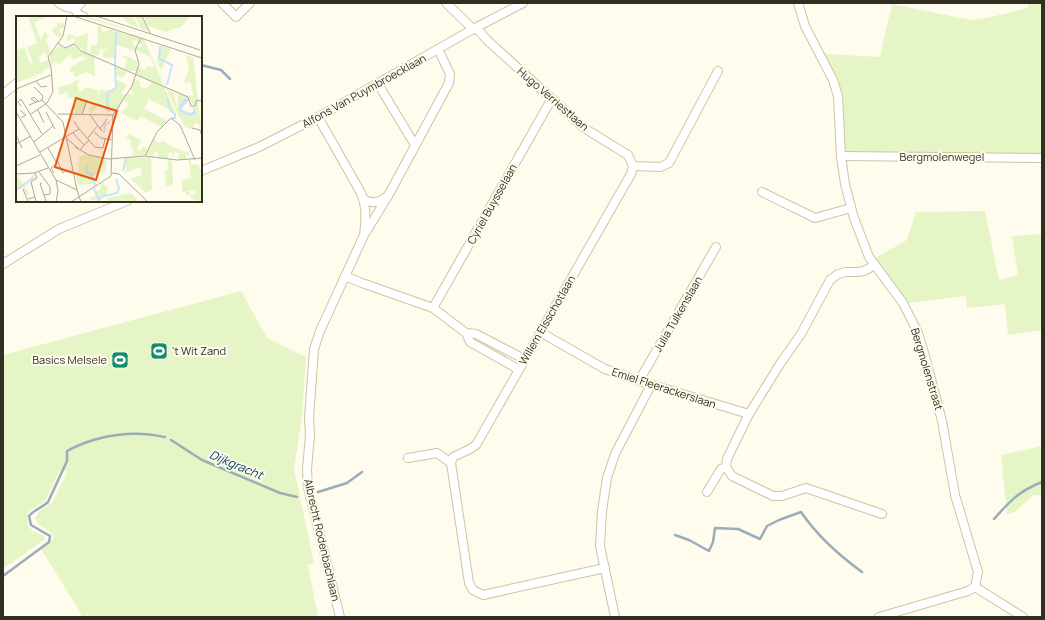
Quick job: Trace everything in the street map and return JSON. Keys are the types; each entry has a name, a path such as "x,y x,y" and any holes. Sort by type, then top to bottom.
{"street":[{"path":"59,3 70,9 81,3"},
{"path":"222,3 236,17 250,3"},
{"name":"Hugo Verriestlaan","path":"446,3 467,24 479,31 551,100 584,128 628,155 633,166"},
{"name":"Alfons Van Puymbroecklaan","path":"202,170 259,147 318,117 475,28 523,3"},
{"name":"Bergmolenstraat","path":"798,3 805,26 833,80 838,96 841,156 845,184 862,242 869,257 903,302 918,333 942,421 958,510 978,572 975,587"},
{"path":"74,8 82,16"},
{"name":"Albrecht Rodenbachlaan","path":"340,617 308,487 307,469 310,435 309,418 314,350 320,331 364,235 388,196 449,83 450,74 438,49"},
{"path":"633,166 660,167 669,163 718,71"},
{"path":"3,94 16,84"},
{"path":"378,84 415,145"},
{"name":"Cyriel Buysselaan","path":"433,308 551,100"},
{"path":"318,117 364,199 372,203 380,201 388,196"},
{"name":"Bergmolenwegel","path":"841,156 1042,158"},
{"name":"Willem Elsschotlaan","path":"451,463 453,457 476,445 518,369 631,174 633,166"},
{"path":"762,192 815,218 851,208"},
{"name":"Albrecht Rodenbachlaan","path":"364,199 366,217 364,235"},
{"path":"3,264 59,229 125,202"},
{"name":"Julia Tulkenslaan","path":"639,381 716,247"},
{"path":"875,265 864,271 838,274 830,280 801,334 780,364 749,414 727,459 726,467 732,476 773,496 782,496 806,488 882,514"},
{"path":"345,276 433,308 466,333 470,342 518,369"},
{"name":"Emiel Fleerackerslaan","path":"540,332 605,369 651,385 749,414"},
{"path":"466,333 476,334 524,360"},
{"path":"615,617 600,546 602,511 607,478 615,454 651,385"},
{"path":"408,458 437,454 451,463 469,583 473,590 483,595 605,568"},
{"path":"707,492 721,469 726,467"},
{"path":"879,617 968,592 975,587 1023,617"}],"green space":[{"path":"1028,3 1042,3 1042,154 845,155 843,95 825,54 880,57 892,4 972,20 1028,8"},
{"path":"985,211 999,280 1018,275 1012,236 1042,234 1042,330 1008,335 1005,304 967,308 966,296 908,303 874,259 907,240 916,212"},
{"path":"241,291 267,338 306,357 302,417 294,469 314,563 308,565 318,617 85,617 95,608 82,617 80,614 81,613 41,549 54,538 50,532 37,522 35,518 39,511 52,503 68,471 59,471 45,501 29,511 27,521 29,527 31,530 44,536 45,539 3,569 3,355"},
{"path":"474,337 505,353 506,357 503,357 473,339"},
{"path":"1042,446 1042,495 1033,495 1015,512 1007,514 1001,455"}],"waterway":[{"path":"202,65 221,70 230,79"},
{"name":"Dijkgracht","path":"3,576 49,542 50,536 31,525 29,516 48,502 67,461 67,451 85,443 114,435 148,434 165,437"},
{"name":"Dijkgracht","path":"171,440 202,460 280,493 297,497"},
{"name":"Dijkgracht","path":"318,492 347,483 362,472"},
{"path":"994,519 1015,497 1034,485 1042,482"},
{"path":"675,535 689,540 709,551 713,542 715,528 738,529 760,539 767,526 801,512 829,544 862,572"}],"place":[{"name":"'t Wit Zand","path":"159,351"},
{"name":"Basics Melsele","path":"120,360"}]}
